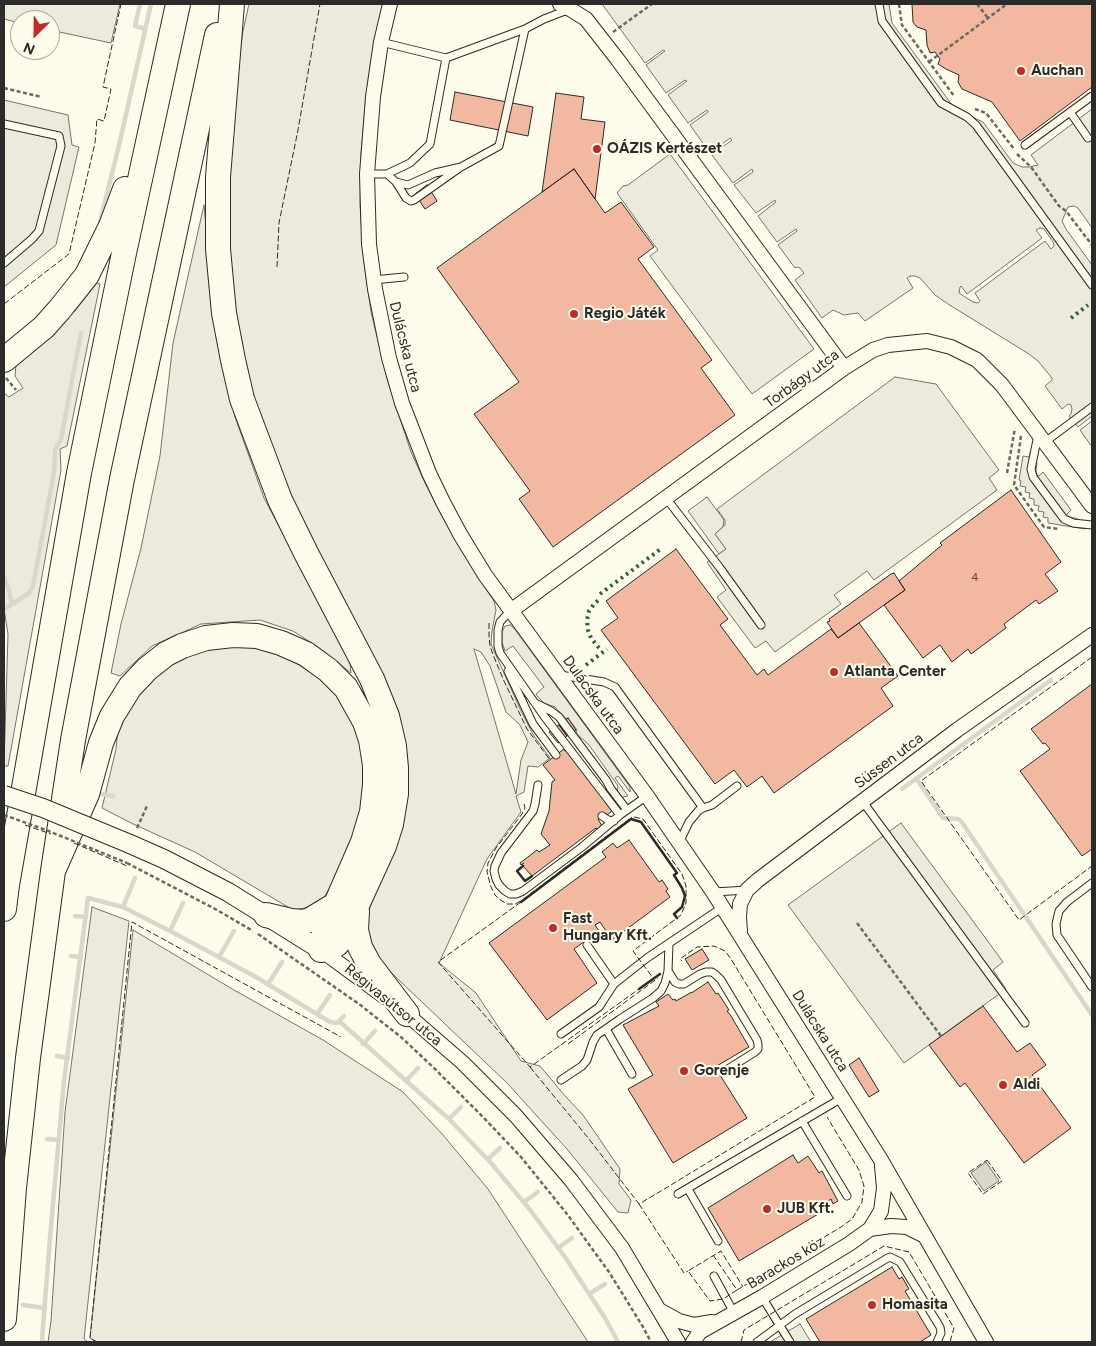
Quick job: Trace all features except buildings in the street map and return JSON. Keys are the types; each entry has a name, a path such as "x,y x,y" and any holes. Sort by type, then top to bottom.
{"highway":[{"path":"4,909 80,473 124,253 178,4"},
{"path":"4,1318 14,1188 24,1095 53,871 73,740 122,479 224,4"},
{"path":"232,4 218,177 218,249 224,313 233,360 242,400 280,500 372,679 387,716 394,746 396,768 396,794 392,824 384,846 346,905 303,922 291,921 266,914"},
{"path":"4,360 44,327 60,310 87,275 98,254 124,193 172,32"},
{"path":"53,871 87,794 101,743 112,716 130,686 166,654 206,638 233,635 257,636 281,643 306,654 328,670 346,688 366,722 375,765 376,785 372,812 346,905 342,939 331,948 321,950"},
{"path":"346,905 356,930 360,947 369,964 406,1014"}],"street":[{"name":"Dulácska utca","path":"390,4 380,42 373,96 367,174 369,244 373,280 389,358 402,403 429,473 442,502 486,575 647,796 723,907 881,1160 981,1339"},
{"path":"567,5 586,20 618,60 844,368"},
{"name":"Torbágy utca","path":"512,610 844,368 872,350 888,345 927,341 951,346 977,360 1002,385 1092,506"},
{"name":"Süssen utca","path":"747,890 957,730 1091,638"},
{"name":"Régivasútsor utca","path":"4,795 134,836 199,877 266,914 321,950 406,1014 463,1063 516,1116 571,1180 622,1248 678,1342"},
{"path":"740,935 740,904 747,890"},
{"name":"Barackos köz","path":"693,1342 700,1332 734,1314 849,1244 870,1229 881,1211 884,1188 881,1160"},
{"name":"Barackos köz","path":"870,1229 891,1226 907,1227 925,1237"},
{"name":"Barackos köz","path":"658,1310 686,1323 716,1322"}],"lane":[{"path":"879,4 882,21 941,103 967,117 976,125 1092,285"},
{"path":"380,42 446,58 525,29 567,5"},
{"path":"387,174 396,182 406,198 412,201 461,167 499,146 525,29"},
{"path":"367,174 387,174 410,163 430,144 446,58"},
{"path":"1025,145 1092,96"},
{"path":"1070,112 1088,138"},
{"path":"4,124 59,136 61,146 39,232 4,263"},
{"path":"396,182 408,185 435,173 461,167"},
{"path":"373,280 404,277"},
{"path":"1092,407 1042,438 1031,469 1033,478 1064,518 1073,523 1092,525"},
{"path":"666,498 761,625"},
{"path":"512,610 500,622 498,630 500,653 533,724 556,755"},
{"path":"500,653 535,703 623,812"},
{"path":"559,675 604,682 615,687 703,808"},
{"path":"535,703 559,717 606,780 623,812"},
{"path":"538,785 536,804 533,811 501,853 495,866 496,878 505,891 510,894 523,891 623,812 647,796"},
{"path":"679,843 689,822 699,810 712,805 737,786"},
{"path":"863,802 1025,1023"},
{"path":"602,816 614,821"},
{"path":"1092,883 1067,902 1059,911 1056,924 1057,935 1092,987"},
{"path":"713,892 747,890"},
{"path":"561,1034 599,1007 614,984 723,907"},
{"path":"561,1080 582,1066 587,1060 597,1035 661,991 668,971 669,944"},
{"path":"587,946 614,984"},
{"path":"668,971 675,982 679,984 684,984 706,972 712,972 716,975 721,980 757,1040 758,1049 755,1052 723,1072"},
{"path":"606,1029 632,1074"},
{"path":"678,1194 842,1098"},
{"path":"802,1121 847,1196"},
{"path":"688,1189 718,1241"},
{"path":"757,1342 795,1314 890,1257 900,1262 940,1327 941,1333 937,1342"},
{"path":"714,1276 734,1314"},
{"path":"762,1297 790,1342"}],"path":[{"path":"602,40 652,4"},
{"path":"977,4 988,18"},
{"path":"929,62 1007,4"},
{"path":"4,88 42,96"},
{"path":"1072,218 1092,245"},
{"path":"4,375 16,390"},
{"path":"1007,473 1015,428"},
{"path":"134,836 147,806"},
{"path":"4,816 46,830 127,863 217,910 276,946 330,983 401,1038 483,1117 539,1178 609,1272 651,1342"},
{"path":"857,923 941,1036"}],"shaded area":[{"path":"4,4 120,4 111,43 60,32 60,10 10,10 10,20 4,19"},
{"path":"249,4 383,4 366,96 361,153 360,205 364,262 371,312 388,382 411,452 443,518 494,601 496,610 491,644 521,711 534,736 550,758 538,767 528,766 524,792 516,796 521,812 487,859 439,963 476,993 521,1061 540,1066 583,1115 620,1169 619,1184 631,1200 628,1213 618,1212 567,1149 507,1083 380,962 369,939 365,920 385,868 405,766 303,522 264,435 236,331 222,244 227,148 243,31","holes":["474,649 481,652 490,666 506,712 520,725 528,742 521,760 516,794"]},
{"path":"602,4 889,4 892,23 955,109 983,122 1013,163 1022,167 1038,165 1031,155 1092,109 1092,228 1078,208 1074,206 1068,207 1062,221 1092,265 1092,416 1078,427 1069,416 1072,409 1071,405 1068,404 1062,409 1045,386 1052,378 1038,361 948,304 935,295 920,278 915,276 907,278 913,288 865,321 858,313 844,315 833,310 822,318 795,280 804,273 800,268 795,268 778,245 797,231 796,229 777,242 758,216 776,202 775,200 756,213 734,185 753,172 752,169 733,183 712,155 732,140 730,138 710,153 690,125 708,112 707,110 688,123 668,95 687,81 685,80 666,93 646,65 665,51 663,50 645,63","holes":["1044,229 1053,242 1054,246 1051,249 1045,241 975,293 980,301 978,303 959,293 961,286 967,294 1042,238 1036,230"]},
{"path":"4,100 68,115 72,145 79,147 56,245 4,287"},
{"path":"670,154 814,349 752,394 650,256 658,250 617,193 623,186 628,185"},
{"path":"204,205 216,336 235,417 264,498 325,612 350,663 351,673 318,647 293,631 260,620 201,624 152,646 120,676 111,673 121,624 141,548 160,456 173,343"},
{"path":"97,283 100,284 67,446 60,449 61,470 8,766 4,766 8,634 4,609 4,393 9,397 23,388 15,376 16,365 75,311"},
{"path":"895,377 936,384 999,470 989,478 997,490 874,580 867,571 834,595 841,604 775,652 766,641 755,648 717,597 726,590 707,562 726,549 715,534 725,525 725,520 717,509"},
{"path":"1092,421 1092,447 1080,430"},
{"path":"1030,453 1037,463 1037,475 1039,476 1043,472 1071,510 1067,516 1078,519 1085,529 1048,523 1048,518 1043,517 1044,512 1038,511 1039,506 1034,505 1034,499 1029,498 1030,493 1025,492 1026,487 1020,486 1021,481 1019,480 1023,456 1029,457"},
{"path":"707,497 724,520 723,527 715,534 726,549 735,543 719,554 688,511"},
{"path":"510,625 630,787 630,792 618,776 615,778 628,796 620,797 617,792 618,786 589,745 576,733 577,730 568,718 566,719 555,707 544,703 538,697 536,694 544,687 513,646 505,651 502,642 502,632 505,626"},
{"path":"248,643 281,653 323,681 341,698 358,730 367,765 362,804 348,856 322,901 305,908 293,910 195,852 102,808 116,749 118,728 134,695 158,670 182,657 215,645"},
{"path":"901,823 1003,962 993,970 1006,989 904,1063 788,905"},
{"path":"92,907 129,921 84,1339 88,1342 48,1342 65,1112"},
{"path":"133,930 323,1040 403,1092 443,1135 488,1189 588,1342 97,1342 90,1338"},
{"path":"986,1162 999,1181 984,1191 971,1173"},
{"path":"800,1324 811,1342 770,1342"}],"waterway":[{"path":"140,4 135,26 145,29"},
{"path":"100,222 151,4"},
{"path":"6,608 29,593 33,586 54,473 55,450 61,439 81,333"},
{"path":"4,577 12,604"},
{"path":"902,789 1051,680"},
{"path":"916,778 943,818 961,821 1092,1015"},
{"path":"95,793 113,796"},
{"path":"123,907 135,878"},
{"path":"44,1342 42,1340 64,1081 88,898 123,907 172,932 256,977 330,1022 337,1023 344,1016"},
{"path":"170,931 183,903"},
{"path":"75,916 86,917"},
{"path":"219,957 234,931"},
{"path":"71,956 81,957"},
{"path":"268,984 282,962"},
{"path":"317,1014 330,995"},
{"path":"339,1021 449,1119 491,1163 531,1211 565,1257 605,1318 618,1342"},
{"path":"363,1044 375,1031"},
{"path":"57,1056 68,1058"},
{"path":"406,1081 418,1068"},
{"path":"449,1119 461,1107"},
{"path":"47,1139 59,1140"},
{"path":"488,1159 500,1148"},
{"path":"524,1202 538,1192"},
{"path":"558,1248 572,1238"},
{"path":"589,1294 605,1284"},
{"path":"23,1305 45,1308"}],"hedge":[{"path":"1071,318 1088,305"},
{"path":"600,594 662,548"},
{"path":"599,648 591,638 587,620 589,611 601,598"},
{"path":"586,665 607,649"}],"fence":[{"path":"4,304 69,254 95,143 97,119 104,121 111,89 103,87 121,4"},
{"path":"277,267 279,223 298,130 320,4"},
{"path":"489,623 490,646 504,681 527,729 550,760"},
{"path":"1092,657 921,781 1019,920 1092,866"},
{"path":"524,804 525,808 522,814 496,848 488,863 487,872 491,887 495,895 507,904 515,904 521,901 632,817"},
{"path":"634,817 643,819 682,874 686,886 686,903 681,915 633,951 653,978"},
{"path":"25,825 51,834"},
{"path":"74,843 127,866"},
{"path":"521,902 438,962 530,1067 639,989"},
{"path":"97,1342 90,1338 132,922 341,1037"},
{"path":"530,1067 639,1204 815,1097 725,951 714,946 697,947 680,959 682,961"},
{"path":"568,1044 658,978"},
{"path":"713,1255 737,1290 852,1219 862,1202 864,1186 859,1170 827,1117"},
{"path":"987,1160 1002,1181 983,1194 968,1173 987,1160"},
{"path":"639,1204 684,1273 688,1271"},
{"path":"741,1342 744,1330 884,1246 909,1252 954,1328 950,1342"},
{"path":"737,1290 723,1299 710,1301 688,1271 721,1251 743,1287"}],"wall":[{"path":"521,902 631,819 641,822 677,873 674,875 685,896 682,907 674,914 677,918"},
{"path":"523,866 517,871 525,881 532,876"},
{"path":"639,989 660,974"}],"place":[{"name":"Auchan","path":"1021,71"},
{"name":"OÁZIS Kertészet","path":"597,149"},
{"name":"Regio Játék","path":"574,314"},
{"name":"Atlanta Center","path":"834,672"},
{"name":"Fast Hungary Kft.","path":"553,928"},
{"name":"Gorenje","path":"684,1071"},
{"name":"Aldi","path":"1003,1085"},
{"name":"JUB Kft.","path":"767,1209"},
{"name":"Homasita","path":"872,1305"}]}
